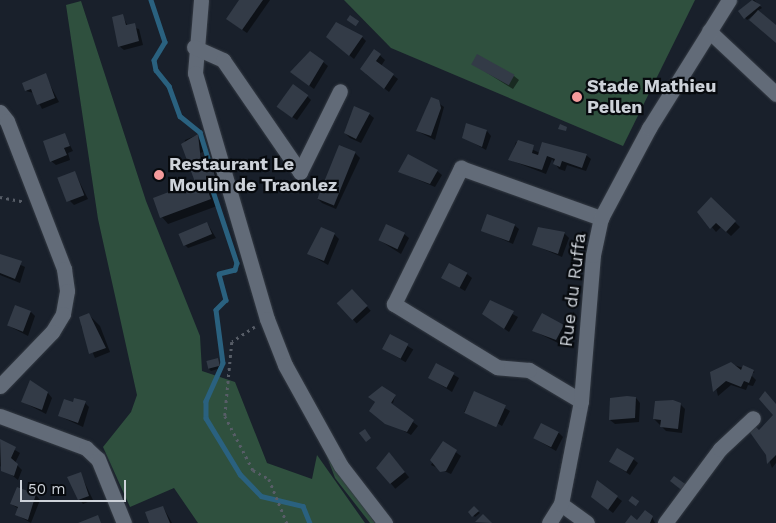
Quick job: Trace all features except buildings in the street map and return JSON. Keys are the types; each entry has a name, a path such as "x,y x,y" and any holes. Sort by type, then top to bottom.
{"street":[{"path":"201,0 194,47 202,109 267,319 285,365 342,466 385,523"},
{"name":"Rue du Ruffa","path":"549,523 561,504 581,401 593,256 601,218 649,128 729,0"},
{"path":"709,32 776,94"},
{"path":"194,47 223,60 300,172 340,90"},
{"path":"0,112 64,269 67,291 63,314 0,386"},
{"path":"581,401 529,370 497,367 394,304 461,168 601,218"},
{"path":"0,416 86,448 98,460 124,523"},
{"path":"664,523 720,448 753,418"},
{"path":"561,504 587,523"}],"path":[{"path":"0,197 21,204 36,197"},
{"path":"267,319 232,342 225,416 253,470 269,479 287,523"}],"green space":[{"name":"Stade Mathieu Pellen","path":"344,0 695,0 623,146 391,48"},
{"path":"81,1 146,201 200,336 202,371 235,382 267,463 312,479 317,455 365,523 198,523 174,488 130,507 103,447 131,412 137,395 98,219 66,5"},
{"path":"325,451 375,523 370,523 335,478"}],"waterway":[{"path":"151,0 165,42 154,60 156,70 169,86 180,116 200,132 210,164 210,182 237,263 235,270 219,274 226,300 216,310 223,363 206,401 206,418 240,474 261,496 303,506 310,523"}],"place":[{"name":"Stade Mathieu Pellen","path":"577,97"},
{"name":"Restaurant Le Moulin de Traonlez","path":"159,175"}]}
